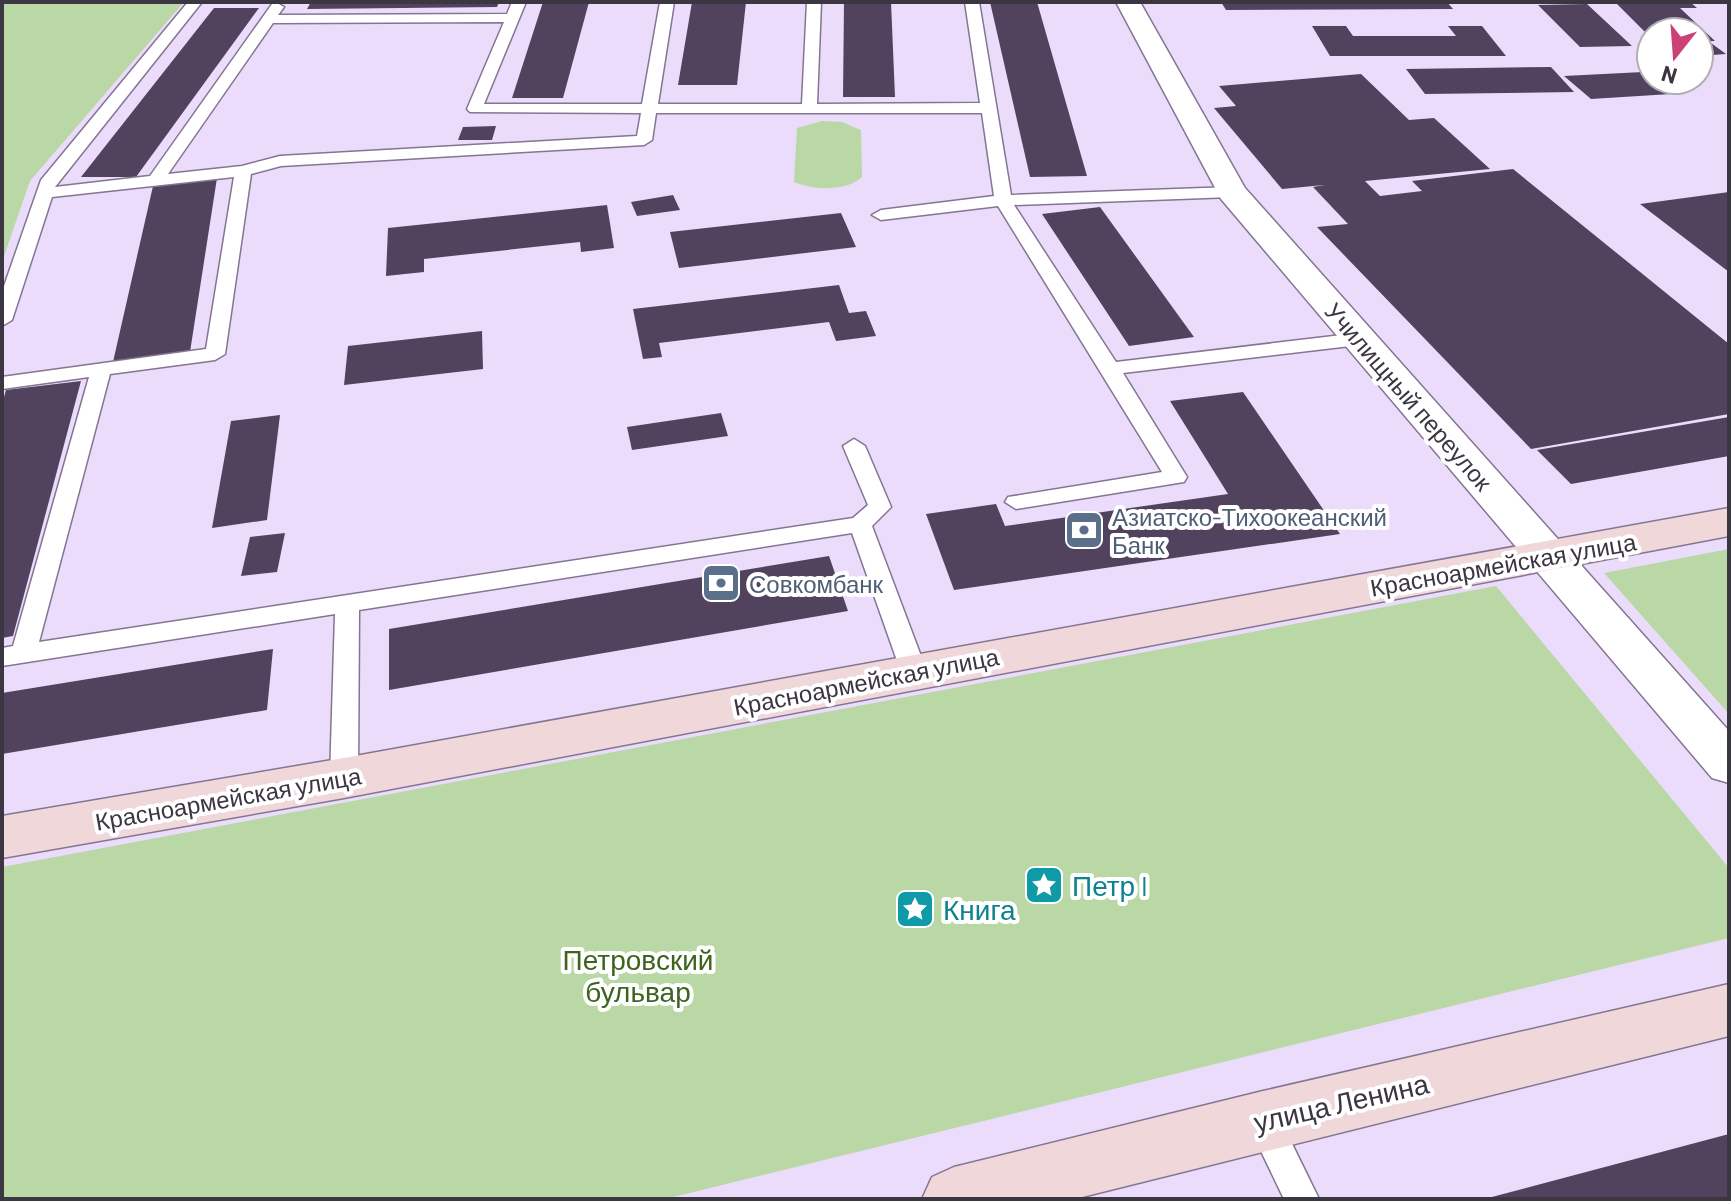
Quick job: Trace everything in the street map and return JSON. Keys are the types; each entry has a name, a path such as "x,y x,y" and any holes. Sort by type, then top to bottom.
{"main road":[{"name":"Красноармейская улица","path":"2,837 344,778 1729,522"},
{"name":"улица Ленина","path":"954,1199 1263,1120 1729,1010"}],"street":[{"name":"Училищный переулок","path":"1128,2 1232,192 1729,764"}],"lane":[{"path":"2,320 49,180 195,2"},
{"path":"156,180 281,2"},
{"path":"519,2 475,109 988,108"},
{"path":"45,193 243,171 280,161 644,140 667,2"},
{"path":"809,109 814,2"},
{"path":"972,2 1003,200 1176,477 1016,502"},
{"path":"269,19 512,18"},
{"path":"2,383 215,354 243,171"},
{"path":"881,215 1003,200 1232,192"},
{"path":"1110,369 1359,339"},
{"path":"101,369 12,656 860,524 880,507 854,446"},
{"path":"860,524 914,672"},
{"path":"344,778 347,604"},
{"path":"1263,1120 1302,1199"}],"green space":[{"path":"2,2 184,2 30,181 2,262"},
{"path":"822,121 842,122 861,130 862,177 855,182 829,188 794,182 797,128"},
{"path":"1729,549 1729,714 1604,573"},
{"name":"Петровский бульвар","path":"1496,586 1729,868 1729,938 665,1199 2,1199 2,867"}],"building":[{"path":"311,2 499,2 497,7 307,9"},
{"path":"543,2 589,2 563,98 512,98"},
{"path":"692,2 746,2 737,85 678,85"},
{"path":"844,2 891,2 895,97 843,97"},
{"path":"990,2 1037,2 1087,176 1030,177"},
{"path":"1221,2 1447,2 1453,9 1226,10"},
{"path":"1615,2 1690,2 1697,8 1680,8 1688,16 1635,16 1635,22"},
{"path":"1587,4 1632,46 1580,47 1538,5"},
{"path":"214,8 259,8 136,177 81,177"},
{"path":"1312,26 1346,26 1353,36 1456,36 1448,26 1482,26 1506,56 1330,56"},
{"path":"1715,46 1726,54 1715,55"},
{"path":"1551,67 1574,92 1425,94 1406,69"},
{"path":"1635,72 1635,96 1639,96 1591,99 1564,76"},
{"path":"1361,74 1409,120 1434,118 1490,169 1365,181 1380,196 1422,191 1412,181 1513,169 1729,344 1729,414 1531,449 1317,227 1348,224 1313,187 1324,185 1282,189 1214,108 1236,106 1219,86"},
{"path":"496,126 492,140 458,140 463,127"},
{"path":"217,178 190,352 113,362 153,186"},
{"path":"1729,192 1729,272 1640,204"},
{"path":"673,195 680,210 637,216 631,202"},
{"path":"607,205 614,248 581,252 580,242 424,259 424,272 386,276 388,228"},
{"path":"1100,207 1194,337 1129,346 1042,214"},
{"path":"841,213 856,247 679,268 670,232"},
{"path":"839,285 849,313 866,311 876,336 836,341 829,322 659,343 662,357 643,359 633,309"},
{"path":"482,331 483,369 344,385 348,346"},
{"path":"81,381 13,636 2,638 2,404 6,390"},
{"path":"1243,392 1340,534 954,590 926,514 996,504 1005,526 1228,494 1170,401"},
{"path":"721,413 728,436 632,450 627,427"},
{"path":"280,415 267,520 212,528 231,421"},
{"path":"1729,417 1729,456 1571,484 1537,450"},
{"path":"285,533 277,572 241,576 250,537"},
{"path":"829,556 848,611 389,690 389,629"},
{"path":"273,649 267,710 2,754 2,693"},
{"path":"1729,1134 1729,1199 1488,1199 1488,1198"}],"place":[{"name":"Азиатско-Тихоокеанский Банк","path":"1084,530"},
{"name":"Совкомбанк","path":"721,583"},
{"name":"Петр I","path":"1044,885"},
{"name":"Книга","path":"915,909"}]}
